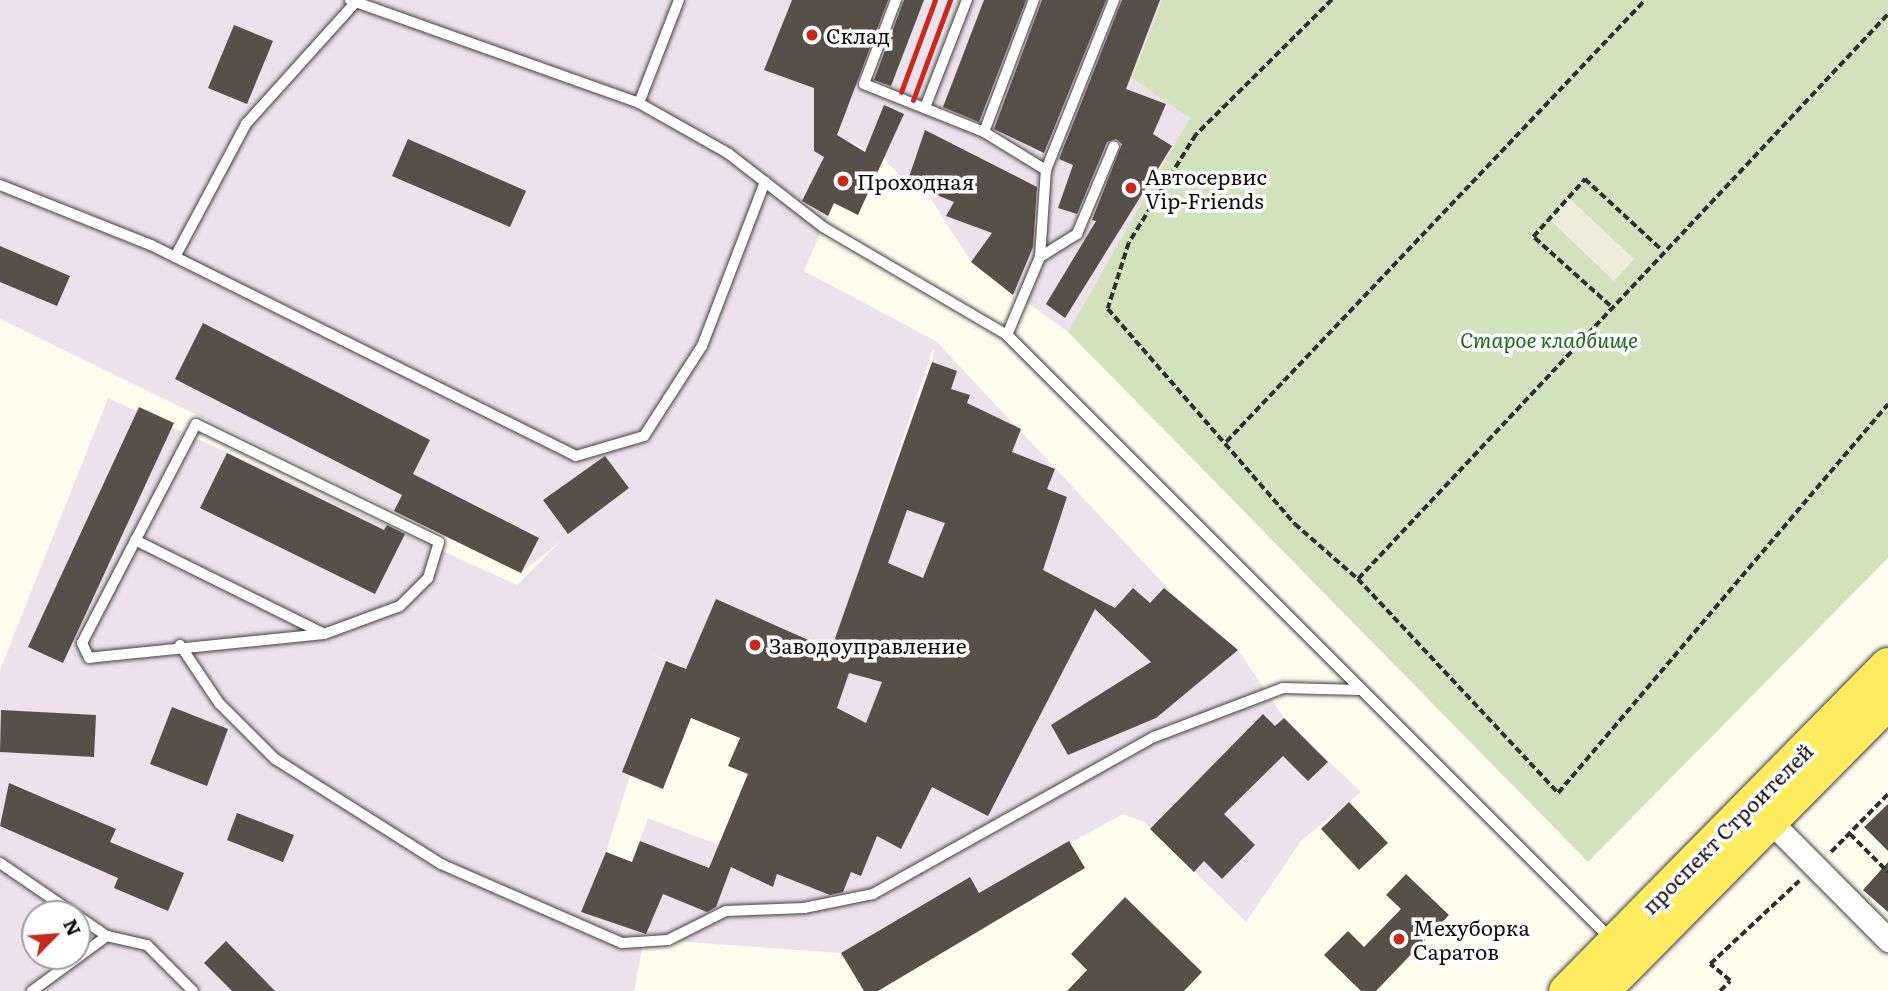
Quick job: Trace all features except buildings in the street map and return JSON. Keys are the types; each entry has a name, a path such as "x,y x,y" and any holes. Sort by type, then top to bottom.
{"main road":[{"name":"проспект Строителей","path":"1601,991 1623,951 1888,665"},
{"name":"проспект Строителей","path":"1566,991 1623,951 1770,821 1888,701"}],"street":[{"path":"1770,821 1888,940"}],"lane":[{"path":"639,103 679,0"},
{"path":"896,0 864,84 926,105 984,132 1046,170"},
{"path":"926,105 967,0"},
{"path":"984,132 1034,0"},
{"path":"1006,335 1041,257 1046,170 1114,0"},
{"path":"175,257 246,124 353,1 639,103 765,182 824,227 1006,335 1623,951"},
{"path":"1041,257 1077,234 1114,146"},
{"path":"0,185 175,257 576,456 644,436 702,346 765,182"},
{"path":"196,424 439,542 428,579 400,606 324,634 180,645 89,657 82,643 135,540 196,424"},
{"path":"135,540 324,634"},
{"path":"180,645 219,704 275,760 441,864 622,943 668,940 726,911 804,908 873,894 1154,737 1283,688 1361,690"},
{"path":"0,863 107,936 147,945 192,991"},
{"path":"32,991 107,936"}],"path":[{"path":"1332,0 1196,135 1129,243 1108,309 1295,524 1358,579 1558,793 1888,404"},
{"path":"1226,442 1646,0"},
{"path":"1358,579 1662,250 1888,14"},
{"path":"1610,306 1533,237 1585,180 1662,250"},
{"path":"1720,991 1730,981 1710,964 1816,867 1888,794"},
{"path":"1850,833 1888,872"}],"shaded area":[{"path":"0,0 1162,0 1132,78 1191,118 1068,332 971,262 926,191 907,183 884,159 823,128 814,151 824,157 802,203 828,216 804,271 936,341 1178,599 1238,650 1284,718 1361,792 1301,841 1246,922 1144,822 1123,814 979,893 969,877 841,953 644,939 634,991 0,991 0,670 108,398 517,585 561,541 521,573 0,319","holes":["934,349 932,362 867,545","652,654 775,705 719,845 648,818 632,862 606,852 666,661"]},
{"path":"1569,198 1634,259 1614,281 1549,219"}],"green space":[{"name":"Старое кладбище","path":"1162,0 1888,0 1888,558 1588,862 1068,332 1190,118 1132,78"}],"railway":[{"path":"901,92 935,0"},
{"path":"913,100 950,0"}],"place":[{"name":"Склад","path":"812,35"},
{"name":"Проходная","path":"843,181"},
{"name":"Автосервис Vip-Friends","path":"1131,188"},
{"name":"Заводоуправление","path":"755,645"},
{"name":"Мехуборка Саратов","path":"1399,939"}]}
